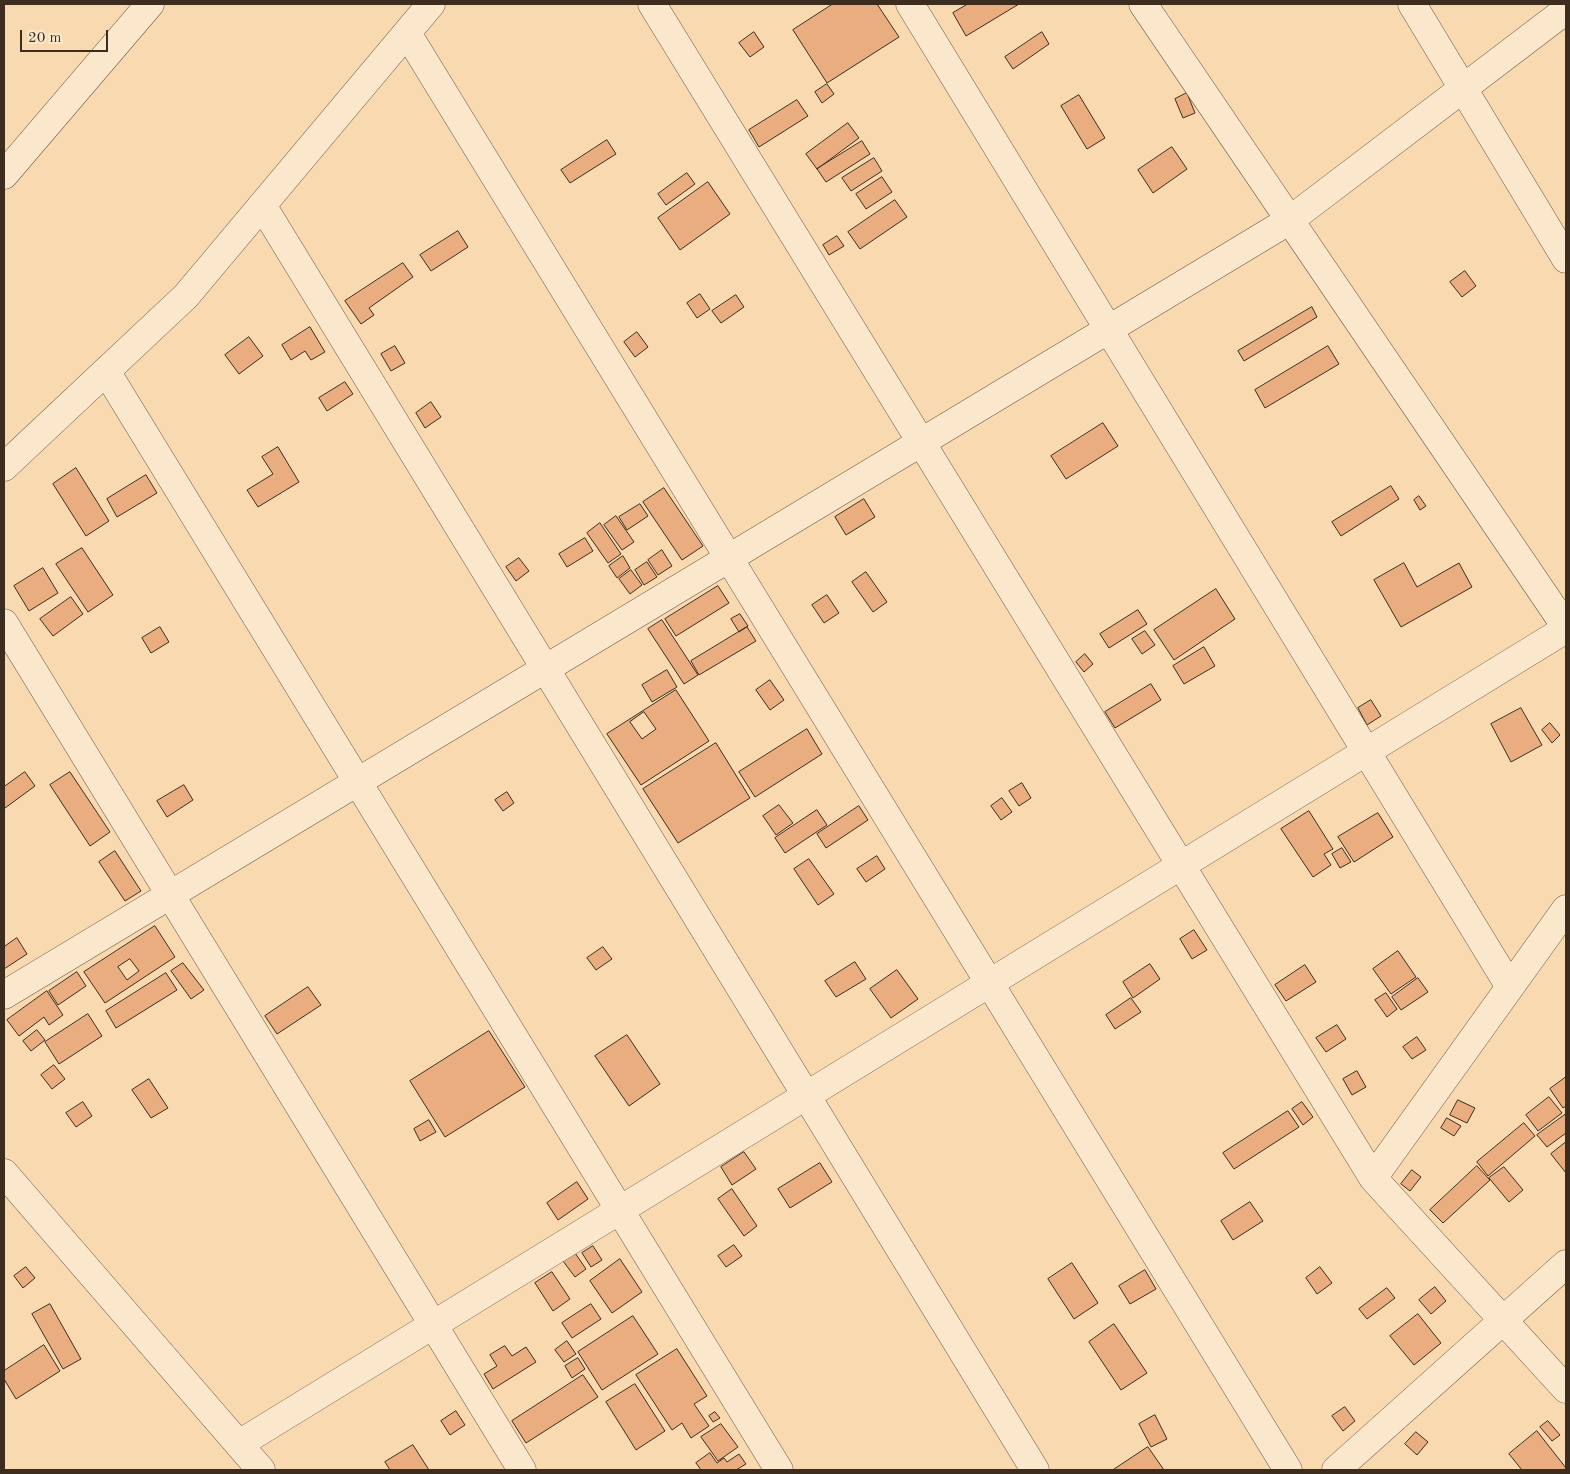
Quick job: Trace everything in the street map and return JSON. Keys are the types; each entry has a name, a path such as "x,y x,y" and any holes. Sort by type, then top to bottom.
{"street":[{"path":"4,175 150,4"},
{"path":"4,467 186,296 431,4"},
{"path":"652,4 1373,1178 1566,1389"},
{"path":"910,4 1510,986"},
{"path":"239,1444 1566,628 1143,4"},
{"path":"1412,4 1566,260"},
{"path":"4,995 1290,220 1566,10"},
{"path":"407,33 1288,1470"},
{"path":"262,205 1035,1470"},
{"path":"106,371 779,1470"},
{"path":"4,623 522,1470"},
{"path":"1373,1178 1566,909"},
{"path":"4,1172 262,1470"},
{"path":"1336,1470 1566,1264"}],"building":[{"path":"833,4 877,4 899,37 827,83 793,30"},
{"path":"968,4 1019,4 966,36 953,13"},
{"path":"754,32 764,47 750,57 739,43"},
{"path":"1042,32 1049,44 1013,69 1005,57"},
{"path":"827,84 834,94 822,103 815,92"},
{"path":"1187,93 1195,113 1183,118 1175,99"},
{"path":"1079,95 1105,138 1087,149 1061,106"},
{"path":"797,100 808,116 759,147 749,130"},
{"path":"848,123 859,138 817,169 806,154"},
{"path":"607,140 616,154 570,183 561,170"},
{"path":"862,141 870,154 826,182 817,169"},
{"path":"1172,147 1187,169 1153,193 1138,170"},
{"path":"874,158 882,171 851,191 842,178"},
{"path":"687,173 695,184 666,205 658,194"},
{"path":"882,177 892,192 866,209 856,194"},
{"path":"708,182 730,214 680,250 658,218"},
{"path":"895,200 907,217 860,249 848,232"},
{"path":"458,231 468,247 431,271 420,255"},
{"path":"837,236 844,246 829,255 823,245"},
{"path":"403,263 413,277 369,308 374,315 361,324 345,301"},
{"path":"1465,271 1476,286 1462,297 1450,282"},
{"path":"700,294 710,309 697,318 687,303"},
{"path":"736,295 744,307 721,323 712,311"},
{"path":"1312,307 1317,317 1244,361 1238,351"},
{"path":"310,327 325,352 311,360 305,351 291,360 282,345"},
{"path":"637,332 648,347 635,357 624,342"},
{"path":"249,337 263,356 239,374 225,355"},
{"path":"395,346 405,363 391,371 381,354"},
{"path":"1328,346 1339,364 1265,408 1255,390"},
{"path":"345,382 353,394 327,411 319,398"},
{"path":"431,402 441,417 425,428 416,413"},
{"path":"1103,423 1118,446 1066,479 1051,456"},
{"path":"278,447 299,482 258,507 247,490 273,474 262,457"},
{"path":"76,468 109,521 86,536 53,484"},
{"path":"146,475 157,493 117,517 107,499"},
{"path":"1391,486 1399,499 1341,536 1332,522"},
{"path":"664,488 703,546 682,560 643,502"},
{"path":"1419,496 1426,506 1420,510 1414,500"},
{"path":"864,499 875,517 846,535 835,517"},
{"path":"640,504 648,516 627,530 619,517"},
{"path":"616,516 634,542 622,550 604,525"},
{"path":"600,523 621,554 608,563 587,533"},
{"path":"585,538 593,551 567,567 559,554"},
{"path":"82,548 113,595 88,612 56,564"},
{"path":"662,550 672,566 658,575 648,560"},
{"path":"623,556 630,568 617,578 609,566"},
{"path":"519,558 529,571 516,581 506,567"},
{"path":"647,562 657,577 644,585 635,570"},
{"path":"1404,563 1417,587 1459,563 1472,587 1401,627 1374,580"},
{"path":"43,568 58,593 29,611 14,586"},
{"path":"631,570 642,585 630,594 619,579"},
{"path":"866,572 887,602 873,612 852,582"},
{"path":"718,586 729,603 676,636 665,619"},
{"path":"1216,589 1235,619 1174,660 1154,630"},
{"path":"827,595 839,613 824,623 812,605"},
{"path":"71,597 83,614 53,636 40,619"},
{"path":"1138,610 1147,624 1109,648 1100,634"},
{"path":"740,614 748,626 739,632 731,619"},
{"path":"662,620 698,675 684,684 648,629"},
{"path":"160,627 169,642 151,653 142,638"},
{"path":"747,627 756,641 699,675 691,661"},
{"path":"1145,631 1155,645 1142,654 1132,639"},
{"path":"1204,647 1215,666 1184,684 1173,666"},
{"path":"1085,654 1093,664 1084,672 1076,662"},
{"path":"667,670 677,687 652,702 642,685"},
{"path":"770,680 784,700 770,710 756,690"},
{"path":"1151,684 1161,700 1115,728 1105,712"},
{"path":"676,690 709,741 641,785 607,734","holes":["644,712 656,729 642,739 630,722"]},
{"path":"1371,700 1381,716 1367,725 1358,708"},
{"path":"1521,708 1542,745 1511,762 1491,724"},
{"path":"1550,723 1560,735 1552,743 1542,730"},
{"path":"807,729 822,754 755,797 739,772"},
{"path":"716,743 750,798 678,843 643,789"},
{"path":"25,772 35,786 5,808 4,787"},
{"path":"70,772 110,832 90,846 50,785"},
{"path":"1022,783 1031,798 1019,806 1009,791"},
{"path":"184,785 193,800 167,817 157,801"},
{"path":"507,792 514,803 503,811 495,800"},
{"path":"1002,798 1012,812 1001,820 991,806"},
{"path":"779,805 793,823 776,835 763,816"},
{"path":"859,806 868,820 826,848 817,834"},
{"path":"817,810 827,825 785,853 775,838"},
{"path":"1309,811 1333,849 1324,854 1331,865 1313,877 1281,829"},
{"path":"1378,813 1393,837 1354,862 1338,837"},
{"path":"1342,848 1351,862 1340,868 1332,854"},
{"path":"115,851 141,891 125,901 99,862"},
{"path":"877,856 885,869 866,882 857,869"},
{"path":"809,859 834,894 818,905 794,869"},
{"path":"155,926 175,957 105,1003 84,972","holes":["130,959 139,971 127,980 118,967"]},
{"path":"1194,930 1207,950 1192,959 1180,939"},
{"path":"17,938 27,954 4,969 4,947"},
{"path":"603,947 612,959 596,970 587,958"},
{"path":"1398,951 1416,977 1391,994 1373,969"},
{"path":"855,962 866,979 836,997 825,981"},
{"path":"183,963 204,990 191,999 171,971"},
{"path":"1150,964 1160,979 1133,998 1123,982"},
{"path":"1305,965 1316,982 1286,1001 1275,985"},
{"path":"897,970 918,999 891,1018 870,989"},
{"path":"77,972 86,986 58,1005 49,991"},
{"path":"166,973 177,990 116,1028 106,1011"},
{"path":"1418,978 1428,992 1401,1010 1392,997"},
{"path":"308,987 321,1005 277,1034 265,1016"},
{"path":"47,991 63,1015 49,1025 44,1017 19,1036 7,1020"},
{"path":"1386,993 1397,1009 1387,1017 1375,1000"},
{"path":"1131,998 1141,1012 1115,1029 1106,1015"},
{"path":"88,1014 102,1036 59,1064 45,1042"},
{"path":"1337,1025 1346,1039 1326,1052 1316,1038"},
{"path":"37,1030 45,1040 31,1051 23,1041"},
{"path":"489,1031 525,1087 445,1137 410,1081"},
{"path":"627,1035 660,1084 629,1106 595,1056"},
{"path":"1417,1037 1426,1050 1412,1059 1403,1047"},
{"path":"54,1065 65,1079 52,1089 41,1075"},
{"path":"1357,1071 1366,1087 1352,1095 1343,1079"},
{"path":"1566,1077 1566,1106 1563,1108 1550,1089"},
{"path":"149,1079 168,1108 151,1118 132,1090"},
{"path":"1549,1097 1562,1113 1538,1131 1526,1115"},
{"path":"1458,1100 1475,1108 1467,1123 1450,1115"},
{"path":"83,1102 92,1116 76,1127 66,1113"},
{"path":"1302,1102 1313,1117 1303,1125 1292,1109"},
{"path":"1288,1111 1299,1127 1234,1169 1223,1153"},
{"path":"1566,1114 1566,1133 1547,1147 1537,1135"},
{"path":"1447,1118 1461,1126 1454,1136 1441,1128"},
{"path":"429,1120 436,1132 420,1141 414,1129"},
{"path":"1524,1123 1535,1136 1488,1176 1477,1162"},
{"path":"1566,1142 1566,1173 1551,1154"},
{"path":"744,1152 756,1169 732,1185 721,1167"},
{"path":"820,1163 832,1182 790,1208 778,1189"},
{"path":"1477,1166 1490,1180 1443,1223 1430,1210"},
{"path":"1504,1167 1523,1190 1509,1202 1489,1178"},
{"path":"1412,1170 1421,1177 1410,1191 1401,1184"},
{"path":"577,1182 588,1199 558,1220 547,1203"},
{"path":"732,1189 757,1226 744,1236 718,1199"},
{"path":"1250,1202 1263,1221 1233,1240 1221,1221"},
{"path":"734,1245 742,1256 726,1267 718,1256"},
{"path":"593,1246 602,1260 591,1267 582,1253"},
{"path":"575,1253 586,1269 575,1277 563,1261"},
{"path":"620,1259 642,1292 612,1313 590,1281"},
{"path":"1072,1263 1098,1303 1074,1319 1048,1279"},
{"path":"26,1267 35,1278 23,1288 14,1276"},
{"path":"1320,1267 1332,1283 1317,1294 1306,1278"},
{"path":"1145,1270 1156,1289 1130,1304 1119,1286"},
{"path":"552,1272 570,1299 553,1311 535,1283"},
{"path":"1435,1287 1446,1301 1431,1314 1419,1300"},
{"path":"1387,1288 1395,1298 1367,1319 1359,1309"},
{"path":"50,1304 81,1359 63,1369 32,1314"},
{"path":"591,1304 601,1319 572,1338 562,1323"},
{"path":"1418,1314 1441,1343 1414,1365 1390,1336"},
{"path":"633,1316 658,1354 602,1390 578,1352"},
{"path":"1114,1324 1147,1373 1121,1390 1089,1342"},
{"path":"567,1341 576,1354 564,1362 555,1350"},
{"path":"44,1345 60,1371 16,1399 4,1379 4,1371"},
{"path":"505,1346 512,1356 526,1347 536,1362 493,1389 484,1374 497,1366 490,1355"},
{"path":"677,1349 707,1396 694,1404 709,1426 691,1438 682,1423 672,1430 636,1375"},
{"path":"578,1358 585,1369 572,1378 565,1366"},
{"path":"583,1375 598,1397 526,1443 512,1421"},
{"path":"635,1384 665,1431 636,1450 606,1402"},
{"path":"1345,1407 1355,1421 1343,1431 1332,1416"},
{"path":"456,1411 465,1425 450,1435 441,1421"},
{"path":"715,1412 720,1418 713,1422 709,1416"},
{"path":"1155,1415 1167,1439 1151,1447 1139,1424"},
{"path":"1548,1421 1560,1435 1552,1441 1540,1427"},
{"path":"721,1424 738,1447 718,1461 701,1437"},
{"path":"1537,1431 1566,1470 1522,1470 1509,1454"},
{"path":"1416,1432 1428,1442 1417,1455 1405,1444"},
{"path":"413,1445 429,1470 390,1470 385,1462"},
{"path":"1148,1447 1164,1470 1113,1470"},
{"path":"710,1453 717,1463 724,1458 727,1462 739,1454 746,1464 736,1470 701,1470 696,1463"}]}
